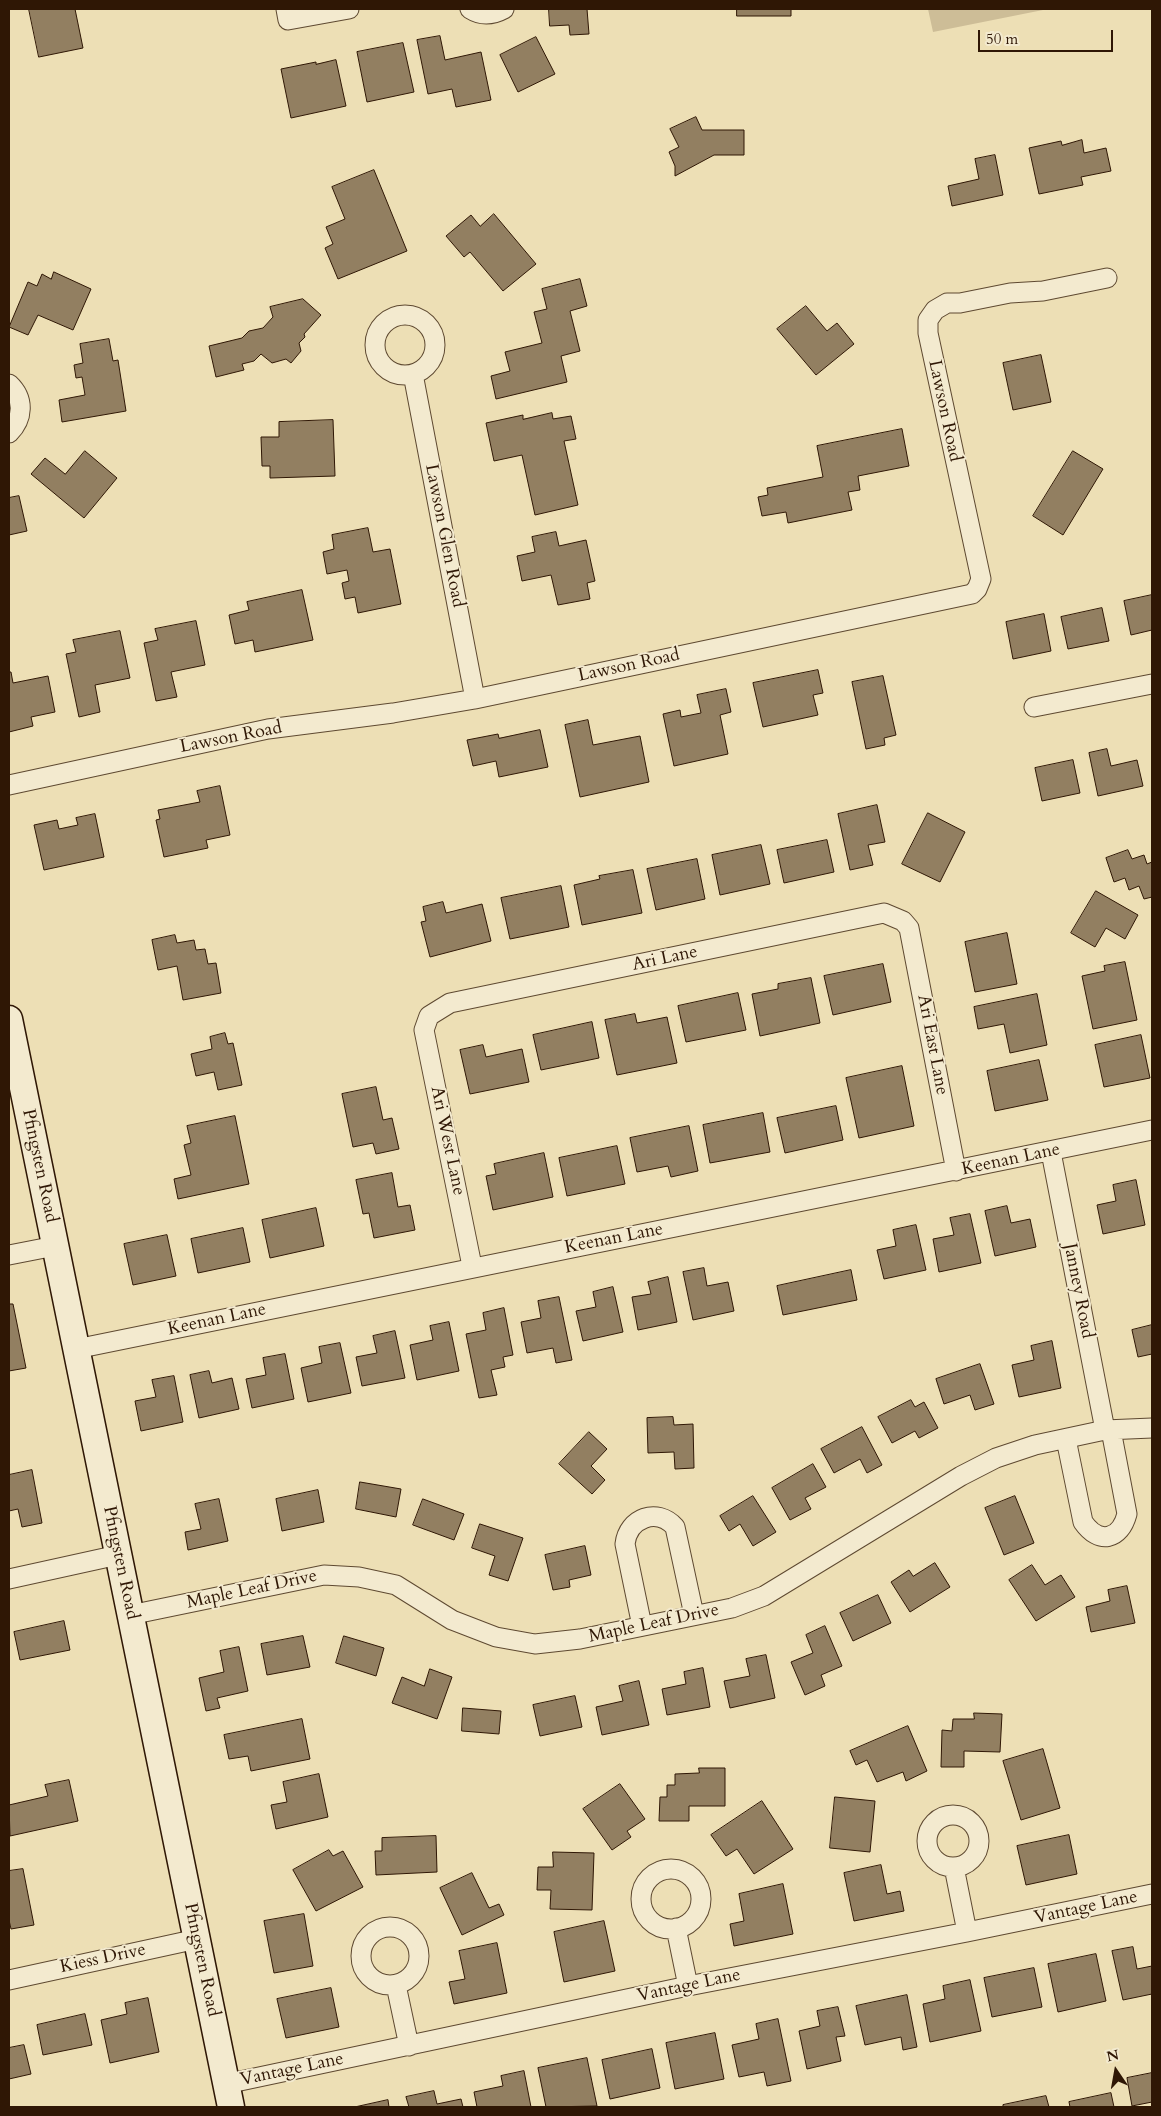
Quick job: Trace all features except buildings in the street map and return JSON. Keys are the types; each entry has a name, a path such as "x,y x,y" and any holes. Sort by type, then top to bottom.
{"main road":[{"name":"Pfingsten Road","path":"9,1019 228,2095"}],"street":[{"path":"287,14 349,9"},
{"path":"470,9 484,14 504,9"},
{"name":"Lawson Road","path":"9,784 268,729 393,713 475,699 972,594 977,589 980,579 928,333 928,320 935,310 947,304 1010,293 1043,291 1107,278"},
{"name":"Lawson Glen Road","path":"413,374 475,699"},
{"path":"9,384 19,397 21,407 16,425 9,433"},
{"path":"1034,707 1152,684"},
{"name":"Ari Lane","path":"429,1016 450,1004 884,913 903,921"},
{"name":"Ari East Lane","path":"903,921 909,928 956,1171"},
{"name":"Ari West Lane","path":"429,1016 424,1030 472,1266"},
{"name":"Keenan Lane","path":"76,1350 472,1266 956,1171 1152,1130"},
{"name":"Janney Road","path":"1051,1152 1127,1514 1119,1532 1099,1537 1090,1532 1083,1522 1066,1439"},
{"path":"9,1255 55,1246"},
{"name":"Maple Leaf Drive","path":"130,1615 324,1575 359,1577 396,1585 452,1620 496,1637 535,1644 580,1639 732,1608 764,1596 961,1476 996,1458 1035,1446 1108,1430 1152,1428"},
{"path":"642,1626 626,1544 627,1534 632,1526 647,1518 655,1517 666,1520 675,1528 694,1615"},
{"path":"9,1578 118,1555"},
{"path":"954,1867 967,1932"},
{"name":"Vantage Lane","path":"228,2095 409,2046 688,1986 1152,1894"},
{"path":"676,1928 688,1986"},
{"name":"Kiess Drive","path":"9,1980 196,1939"},
{"path":"396,1985 409,2046"}],"shaded area":[{"path":"928,9 1048,9 933,32"}]}
